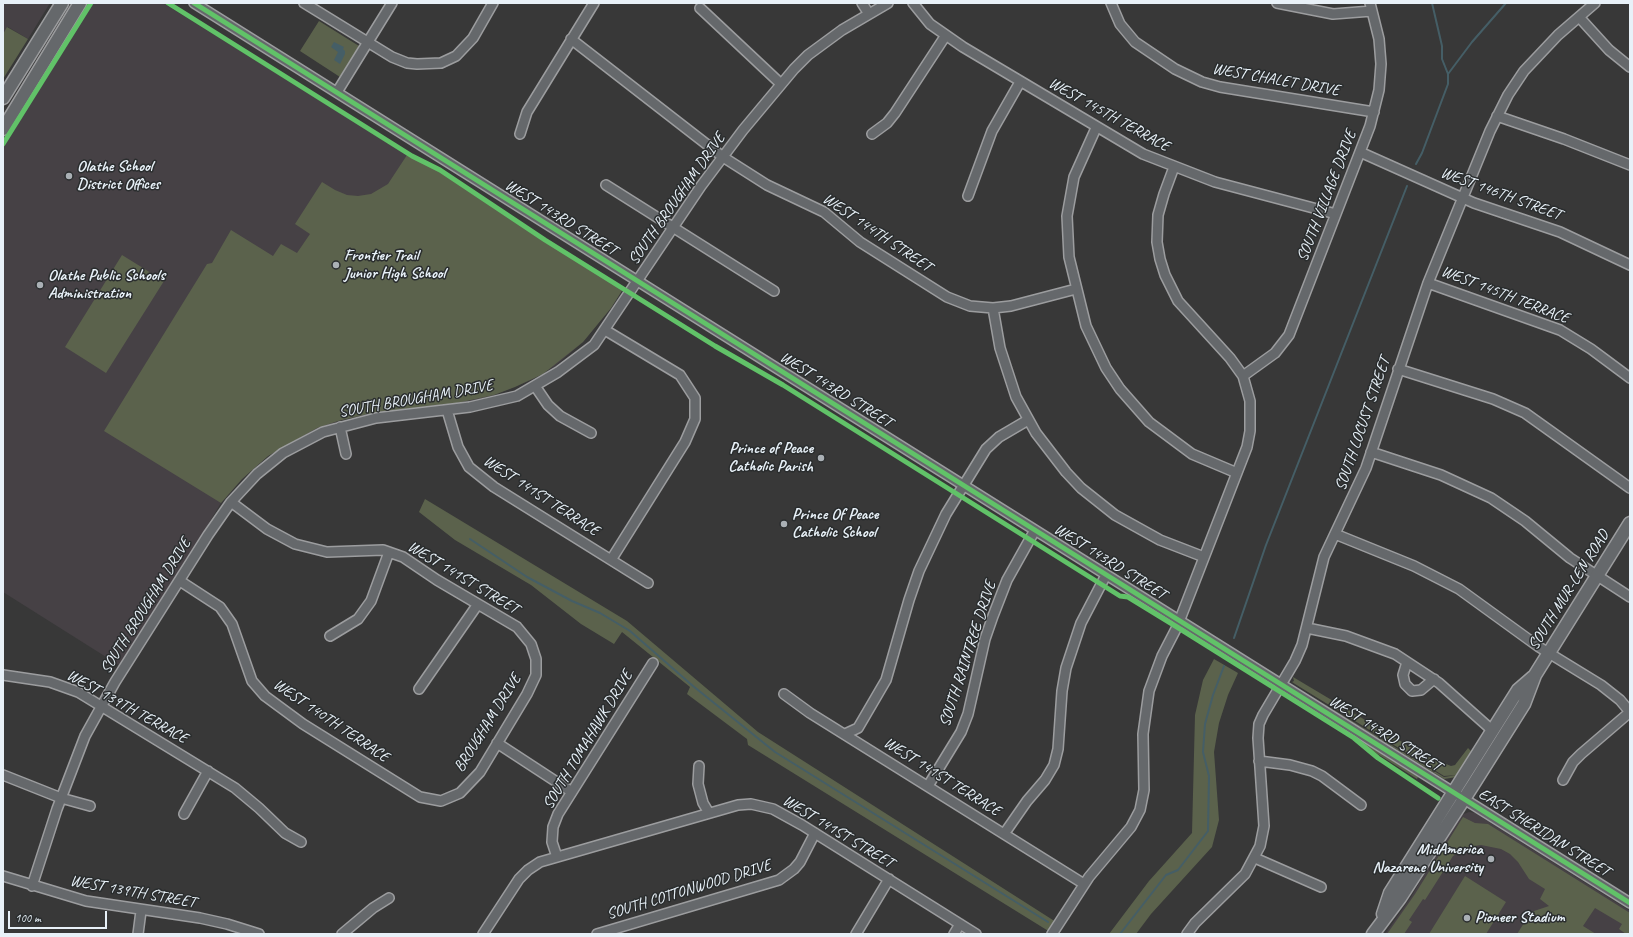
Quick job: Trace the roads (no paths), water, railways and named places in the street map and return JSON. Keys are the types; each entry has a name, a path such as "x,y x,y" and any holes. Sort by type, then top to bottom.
{"main road":[{"path":"3,98 62,3"},
{"path":"3,129 80,3"},
{"name":"SOUTH MUR-LEN ROAD","path":"1459,796 1524,704 1535,675 1630,523"},
{"name":"SOUTH MUR-LEN ROAD","path":"1373,934 1381,920 1400,898 1459,796 1493,731 1518,690 1535,675"}],"street":[{"name":"WEST 143RD STREET","path":"194,3 1459,796"},
{"path":"304,3 368,43 407,63 417,64 440,63 456,56 473,38 493,3"},
{"path":"337,92 392,3"},
{"path":"520,134 527,112 594,3"},
{"path":"862,3 869,14"},
{"name":"SOUTH BROUGHAM DRIVE","path":"32,886 61,798 85,736 115,682 231,502 257,474 283,453 323,432 376,418 470,407 517,396 558,372 594,345 673,227 723,157 794,69 823,43 888,3"},
{"name":"WEST 145TH TERRACE","path":"913,3 926,19 946,35 1096,128 1143,154 1174,168 1215,182 1336,214"},
{"name":"WEST CHALET DRIVE","path":"1111,3 1120,24 1134,42 1175,69 1202,82 1220,87 1374,112"},
{"path":"1277,3 1333,14 1371,7"},
{"name":"SOUTH LOCUST STREET","path":"1187,934 1195,923 1241,880 1255,858 1260,846 1264,826 1259,761 1259,724 1295,661 1307,628 1318,574 1335,534 1356,492 1371,452 1428,282 1497,116 1508,95 1524,71 1544,49 1595,3"},
{"name":"SOUTH VILLAGE DRIVE","path":"1243,376 1275,353 1289,334 1360,152 1374,112 1379,90 1381,64 1379,39 1371,7"},
{"path":"700,8 781,84"},
{"path":"1579,17 1609,50 1630,67"},
{"path":"872,134 887,123 895,113 946,35"},
{"name":"WEST 144TH STREET","path":"571,39 723,157 766,184 824,212 860,242 948,297 970,306 993,308 1011,306 1076,289"},
{"path":"968,196 992,131 1020,82"},
{"path":"1497,116 1585,146 1630,165"},
{"path":"1096,128 1074,177 1068,210 1068,243 1076,289 1086,326 1096,349 1116,384 1133,405 1166,436 1192,454 1237,473"},
{"name":"WEST 146TH STREET","path":"1360,152 1462,198 1560,232 1630,265"},
{"path":"1052,934 1084,884 1100,862 1131,827 1140,810 1144,790 1143,734 1145,713 1155,672 1179,620 1247,447 1251,417 1250,401 1243,376 1230,358 1178,301 1164,275 1157,242 1157,222 1161,203 1174,168"},
{"path":"606,185 774,291"},
{"name":"WEST 145TH TERRACE","path":"1428,282 1560,330 1585,345 1630,378"},
{"path":"993,308 1007,373 1016,397 1045,447 1061,466 1097,502 1137,528 1204,557"},
{"path":"605,330 680,375 695,398 695,419 685,442 611,560"},
{"path":"1398,369 1493,400 1525,413 1630,488"},
{"path":"535,386 548,405 572,424 591,433"},
{"name":"WEST 141ST TERRACE","path":"447,410 458,447 469,467 494,488 648,583"},
{"path":"845,734 858,728 886,680 919,571 946,514 982,456 994,441 1028,420"},
{"path":"340,428 346,454"},
{"path":"1371,452 1441,475 1491,498 1525,521 1570,558 1630,597"},
{"name":"WEST 141ST STREET","path":"231,502 267,529 295,544 327,552 383,550 403,557 437,580 517,627 523,634"},
{"name":"SOUTH RAINTREE DRIVE","path":"928,786 961,732 968,714 985,639 993,616 1011,573 1035,530"},
{"path":"1335,534 1440,578 1486,607 1516,631 1601,685 1620,700 1630,712 1573,762 1563,780"},
{"path":"330,636 358,619 371,601 389,552"},
{"path":"1004,834 1027,801 1045,780 1054,765 1058,749 1062,691 1066,668 1081,623 1106,575"},
{"name":"WEST 140TH TERRACE","path":"180,580 220,607 232,624 252,681 265,696 303,724 404,788"},
{"path":"419,689 478,604"},
{"path":"1307,628 1346,636 1370,643 1407,662 1434,679 1493,731"},
{"name":"BROUGHAM DRIVE","path":"404,788 420,798 441,801 460,793 480,772 536,675 536,659 531,644 523,634"},
{"path":"1407,662 1403,675 1405,684 1412,691 1422,690 1434,679"},
{"name":"SOUTH TOMAHAWK DRIVE","path":"557,857 552,842 553,827 558,814 653,663"},
{"name":"WEST 139TH TERRACE","path":"3,675 62,685 208,771 250,799 285,833 301,842"},
{"name":"WEST 141ST TERRACE","path":"784,694 1084,884"},
{"path":"497,743 572,792"},
{"path":"1259,761 1290,765 1312,771 1361,805"},
{"path":"699,766 698,784 703,803 709,813"},
{"path":"184,814 208,771"},
{"path":"3,775 61,798 90,806"},
{"name":"EAST SHERIDAN STREET","path":"1459,796 1630,902"},
{"name":"WEST 141ST STREET","path":"484,934 523,874 540,862 738,805 761,805 773,809 815,833 976,934"},
{"name":"SOUTH COTTONWOOD DRIVE","path":"598,934 779,880 800,862 815,833"},
{"path":"1255,858 1321,887"},
{"name":"WEST 139TH STREET","path":"3,876 32,886 86,901 200,918 227,924 259,934"},
{"path":"856,934 889,879"},
{"path":"342,934 373,908 389,898"},
{"path":"138,934 141,910"},
{"path":"954,934 960,924"}],"water":[{"path":"334,42 344,47 343,49 345,54 340,64 334,60 338,52 331,47"}],"waterway":[{"path":"1416,164 1422,153 1448,84 1448,74 1442,59 1442,46 1432,3"},
{"path":"1448,74 1472,42 1506,3"},
{"path":"1234,638 1266,545 1407,186"},
{"path":"470,539 527,577 572,601 600,613 630,631 693,686 775,752 1048,922"},
{"path":"1120,934 1166,875 1178,870 1208,831 1209,776 1203,752 1205,724 1213,695 1224,666"}],"place":[{"name":"Olathe School District Offices","path":"69,176"},
{"name":"Frontier Trail Junior High School","path":"336,265"},
{"name":"Olathe Public Schools Administration","path":"40,285"},
{"name":"Prince of Peace Catholic Parish","path":"821,458"},
{"name":"Prince Of Peace Catholic School","path":"784,524"},
{"name":"MidAmerica Nazarene University","path":"1491,859"},
{"name":"Pioneer Stadium","path":"1467,918"}]}
